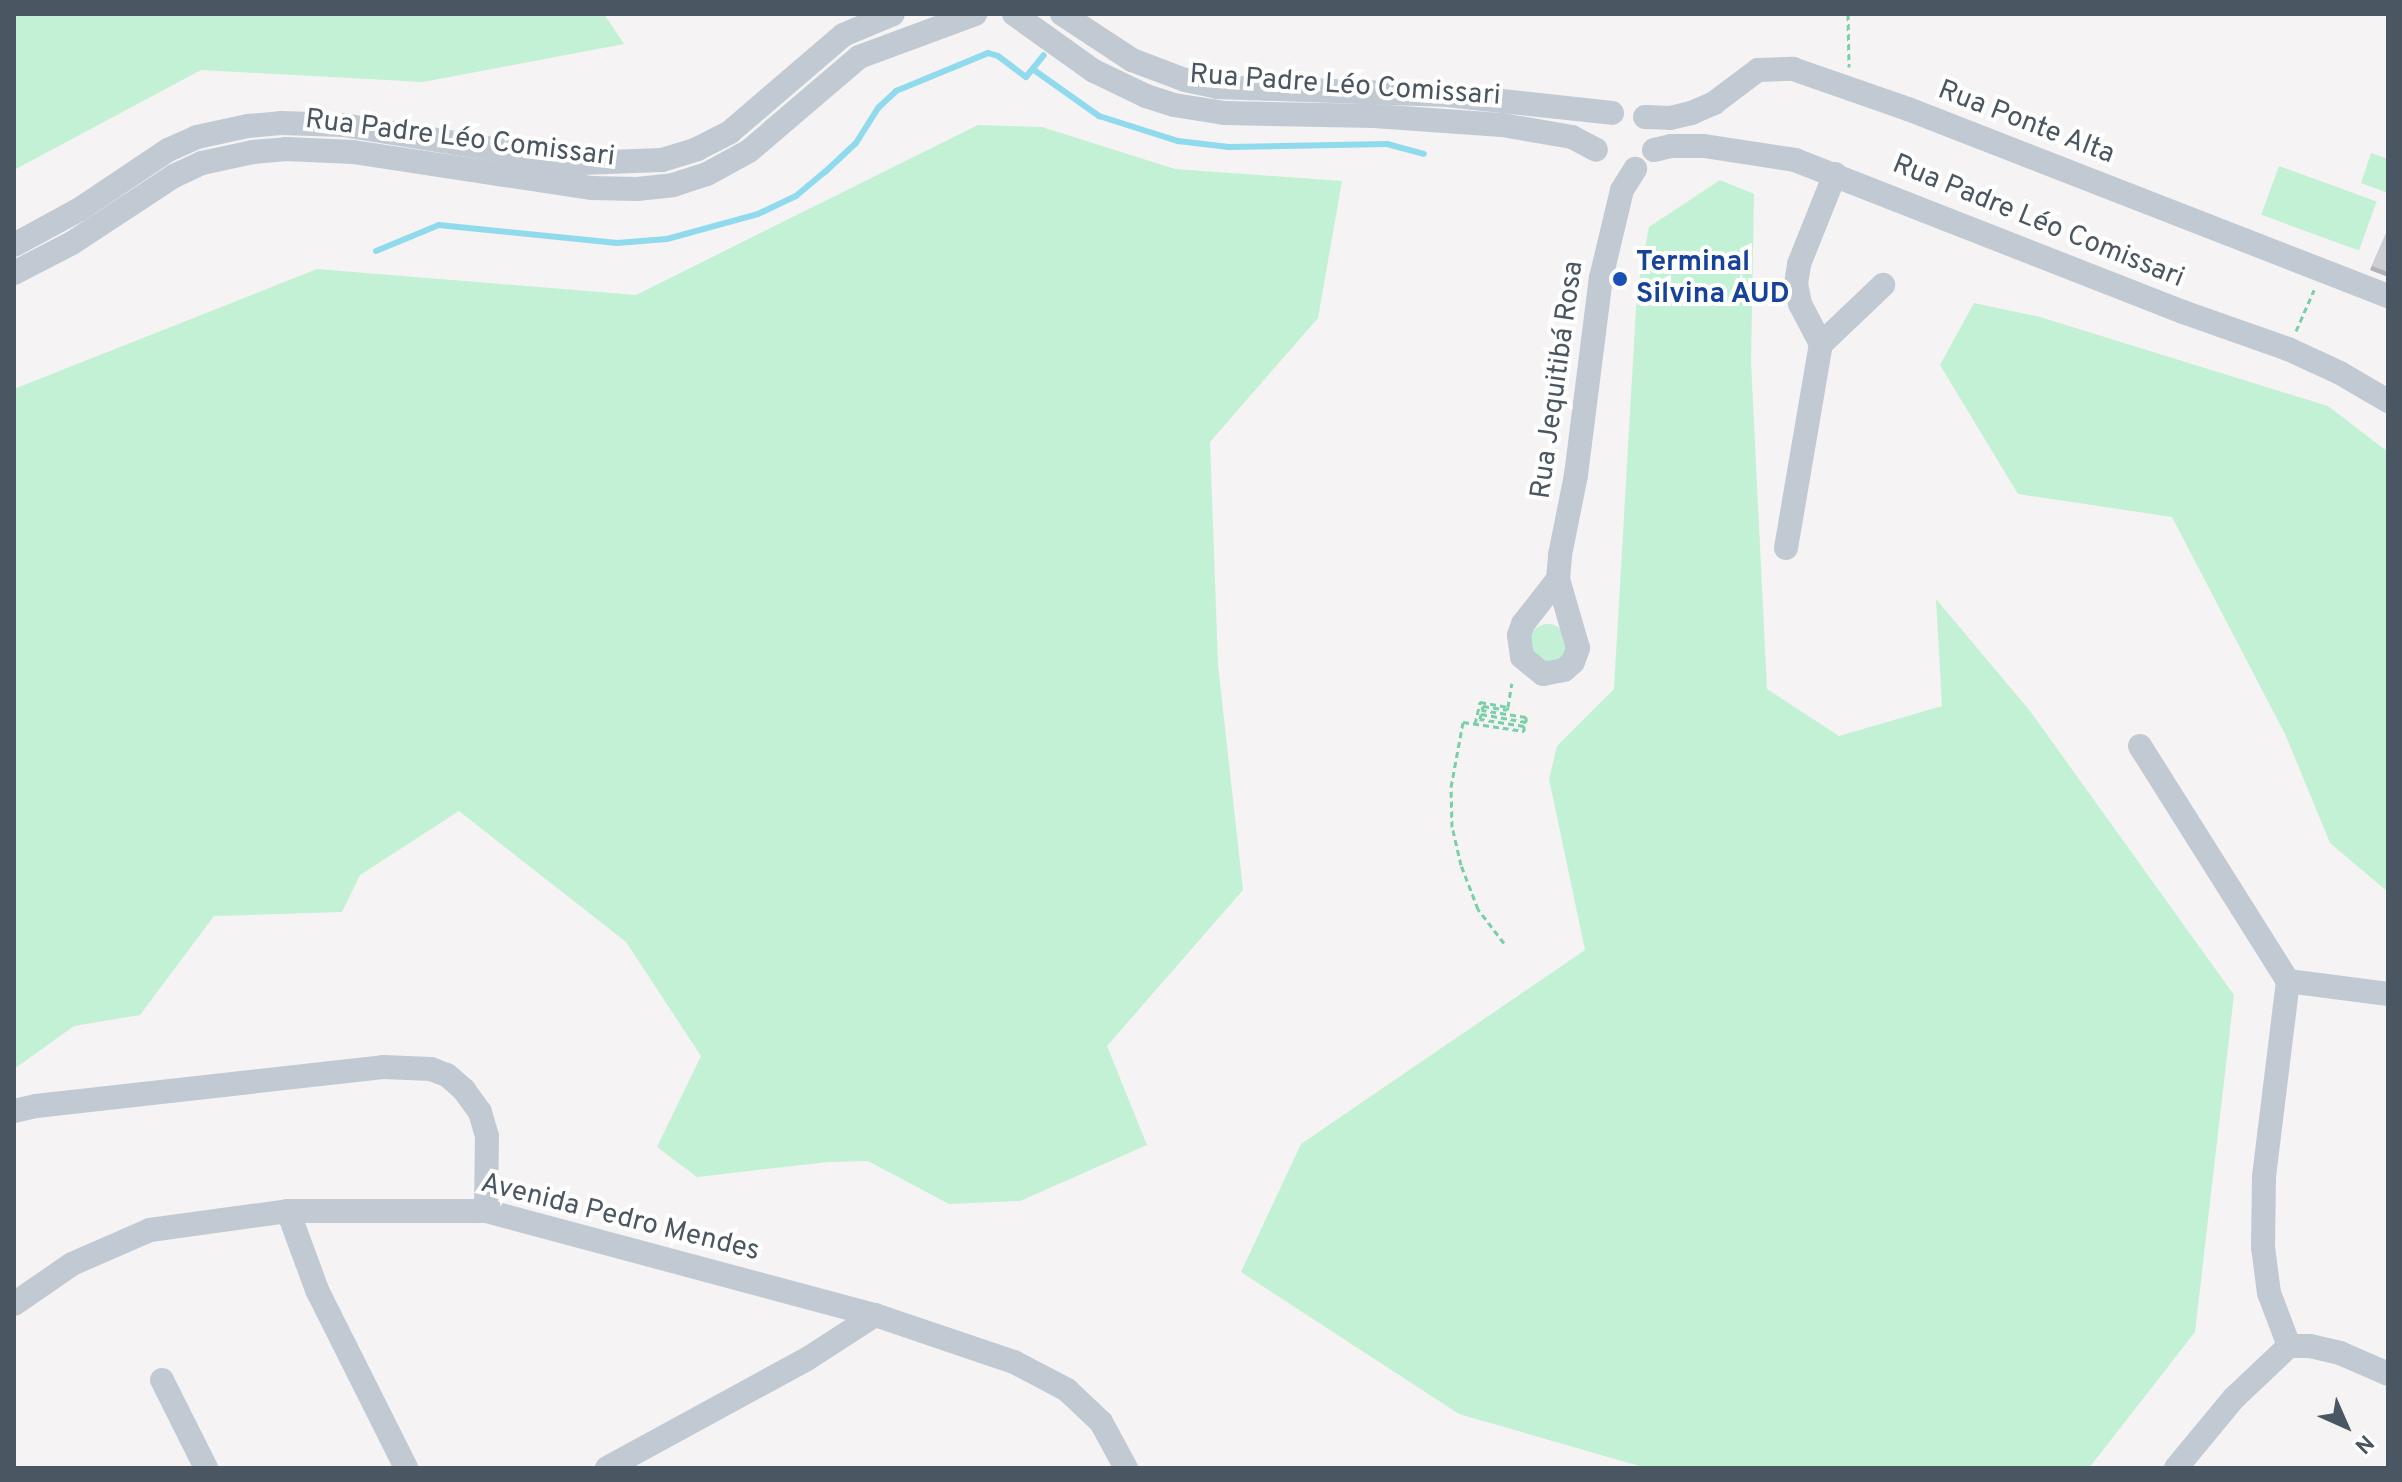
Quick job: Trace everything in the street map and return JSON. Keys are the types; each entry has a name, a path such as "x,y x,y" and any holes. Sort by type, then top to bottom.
{"street":[{"name":"Rua Padre Léo Comissari","path":"14,245 80,209 168,150 197,137 263,124 343,125 581,163 626,164 671,157 714,141 739,126 843,35 893,14"},
{"name":"Rua Padre Léo Comissari","path":"14,273 85,235 174,176 218,159 268,150 315,149 368,154 592,188 673,185 707,174 749,151 859,57 975,14"},
{"name":"Rua Padre Léo Comissari","path":"1014,14 1094,71 1146,96 1174,105 1225,113 1323,114 1502,125 1572,137 1596,150"},
{"name":"Rua Padre Léo Comissari","path":"1062,14 1132,60 1185,80 1217,87 1447,95 1612,113"},
{"name":"Rua Ponte Alta","path":"1645,117 1661,119 1691,113 1714,103 1751,74 1771,67 1793,69 1847,87 2388,296"},
{"path":"1632,111 1645,117 1654,132 1654,150 1624,176 1602,160 1596,150 1597,129 1612,113 1632,111"},
{"name":"Rua Padre Léo Comissari","path":"1654,150 1684,145 1751,151 1795,160 2183,312 2288,349 2340,373 2388,401"},
{"path":"1821,344 1800,304 1796,284 1799,264 1835,174"},
{"name":"Rua Jequitibá Rosa","path":"1558,579 1578,462 1601,278 1624,176"},
{"path":"1786,548 1821,344 1883,285"},
{"path":"2140,746 2288,981 2264,1177 2263,1247 2269,1293 2289,1346"},
{"path":"2288,981 2388,994"},
{"path":"14,1111 383,1067 431,1069 447,1075 464,1090 480,1112 487,1136 486,1211"},
{"path":"288,1211 317,1290 406,1468"},
{"name":"Avenida Pedro Mendes","path":"14,1304 72,1264 150,1230 288,1211 486,1211 875,1315 1014,1362 1067,1390 1101,1422 1126,1468"},
{"path":"607,1468 807,1359 875,1315"},
{"path":"2176,1468 2234,1398 2289,1346 2310,1346 2340,1353 2388,1374"},
{"path":"162,1380 206,1468"}],"path":[{"path":"1847,87 1851,54 1848,14"},
{"path":"2288,349 2323,269"},
{"path":"1504,943 1474,900 1452,827 1451,787 1463,722 1524,731 1524,726 1480,719 1481,714 1526,722 1526,717 1482,710 1483,706 1507,710 1512,683"},
{"path":"1475,724 1480,702 1508,707"}],"green space":[{"path":"14,14 604,14 624,44 423,82 201,70 14,170"},
{"path":"978,125 1042,127 1175,169 1342,181 1318,318 1210,442 1218,665 1243,890 1107,1046 1147,1145 1020,1201 949,1204 868,1161 828,1162 697,1177 657,1147 701,1056 626,942 459,811 360,875 342,912 214,916 140,1015 74,1026 14,1069 14,389 317,269 636,295"},
{"path":"2371,153 2388,159 2388,193 2361,183"},
{"path":"2279,166 2377,202 2359,250 2261,215"},
{"path":"1720,180 1754,194 1751,362 1767,689 1839,736 1942,706 1936,599 2030,711 2234,995 2195,1332 2089,1468 1646,1468 1459,1414 1241,1272 1301,1144 1585,950 1549,779 1557,746 1614,689 1637,292 1649,227"},
{"path":"1974,303 2040,317 2328,406 2388,452 2388,892 2330,843 2286,736 2172,517 2018,494 1940,365"},
{"path":"1548,624 1561,630 1567,643 1561,656 1548,662 1535,656 1529,643 1535,630"}],"building":[{"path":"2388,229 2388,272 2372,266"}],"waterway":[{"path":"376,251 439,225 617,243 667,239 758,214 796,196 825,172 856,143 878,108 896,91 988,53 998,56 1026,77 1044,55"},
{"path":"1034,70 1099,116 1178,141 1229,147 1387,144 1424,154"}],"place":[{"name":"Terminal Silvina AUD","path":"1620,279"}]}
